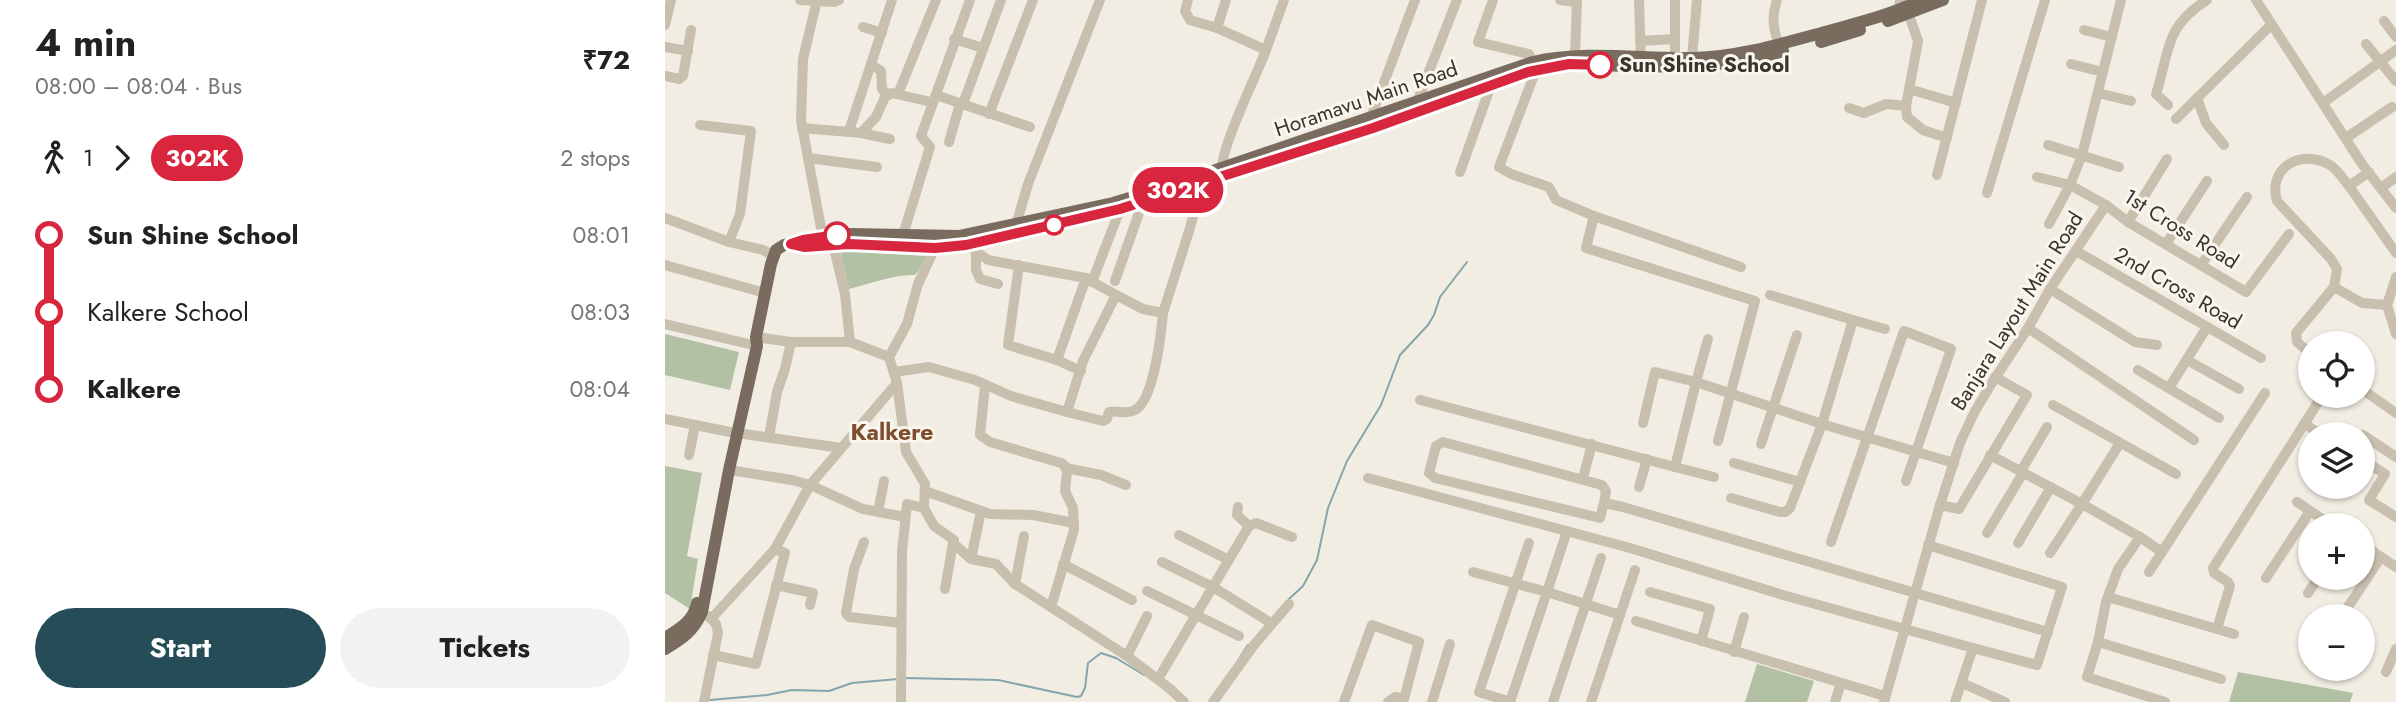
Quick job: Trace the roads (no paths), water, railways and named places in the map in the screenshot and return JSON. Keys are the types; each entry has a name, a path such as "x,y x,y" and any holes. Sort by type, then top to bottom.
{"main road":[{"name":"Horamavu Main Road","path":"1146,197 1491,85 1552,58 1575,57 1697,66 1728,64 1921,0"},
{"name":"Horamavu Main Road","path":"1902,8 1943,0"},
{"name":"Horamavu Main Road","path":"1371,123 1416,102 1534,66 1692,58 1782,48"},
{"name":"Horamavu Main Road","path":"774,256 781,246 803,240 826,242 851,234 902,241 967,244 1202,182 1221,172"},
{"name":"Horamavu Main Road","path":"967,244 1016,225 1122,204"},
{"path":"665,638 703,614 734,432 774,256"},
{"path":"665,649 688,634 703,614 734,432"}],"street":[{"path":"665,24 671,0"},
{"path":"800,0 839,0"},
{"path":"817,0 803,59 802,128 826,242 845,294 850,342"},
{"path":"861,133 893,94 936,0"},
{"path":"902,241 930,147 921,136 970,0"},
{"path":"949,142 1001,0"},
{"path":"989,114 1033,0"},
{"path":"1016,225 1028,184 1100,0"},
{"path":"1188,0 1185,11 1190,20 1217,28 1266,50"},
{"path":"1217,28 1226,0"},
{"path":"1221,172 1284,0"},
{"path":"1371,123 1415,0"},
{"path":"1416,102 1458,0"},
{"path":"1493,0 1478,42 1529,54 1534,66 1499,167 1549,187 1556,200 1594,216 1741,267"},
{"path":"1560,0 1576,1 1575,57"},
{"path":"1639,0 1641,61"},
{"path":"1675,0 1675,57"},
{"path":"1692,58 1697,0"},
{"path":"1777,0 1772,16 1782,48"},
{"path":"1937,175 1982,0"},
{"path":"1987,192 2045,0"},
{"path":"2168,105 2156,94 2171,37 2185,16 2207,0"},
{"path":"2256,0 2346,138 2396,208"},
{"path":"849,131 889,1"},
{"name":"Banjara Layout Main Road","path":"1884,699 1940,505 1974,413 2050,289 2106,205 2070,185 2082,155 2112,37 2118,1"},
{"path":"1902,8 1918,41 1906,106 1907,117 1916,127 1947,138"},
{"path":"2384,20 2396,37"},
{"path":"2176,119 2271,25"},
{"path":"863,27 881,33"},
{"path":"665,76 682,78 691,30"},
{"path":"2084,30 2112,37"},
{"path":"954,39 983,48"},
{"path":"1640,41 1674,39"},
{"path":"2366,44 2396,81"},
{"path":"665,47 688,51"},
{"path":"2323,103 2396,50"},
{"path":"871,64 881,71 881,89 893,94 961,104 1030,127"},
{"path":"2071,64 2103,72"},
{"path":"1460,172 1491,85"},
{"path":"1909,89 1956,103"},
{"path":"2098,93 2131,101"},
{"path":"2197,98 2206,122 2224,145"},
{"path":"1849,108 1864,113 1887,104 1906,106"},
{"path":"2346,138 2392,107"},
{"path":"700,125 751,131 740,214 729,242"},
{"path":"802,128 849,131 890,139"},
{"path":"2048,145 2119,167"},
{"path":"808,158 877,167"},
{"path":"2298,343 2296,333 2334,287 2337,269 2331,259 2277,201 2274,190 2278,175 2294,161 2308,158 2329,164 2349,186 2396,253"},
{"path":"2128,222 2167,159"},
{"path":"2349,186 2369,172"},
{"path":"2037,177 2070,185 2049,224"},
{"path":"2381,188 2396,177"},
{"path":"2166,244 2207,181"},
{"path":"705,701 717,633 703,614 775,549 810,485 896,378 929,367 1011,396 1103,421 1107,419 1109,412 1125,413 1143,404 1159,355 1163,313 1202,182"},
{"path":"1115,281 1146,197"},
{"path":"2201,265 2246,197"},
{"path":"1057,360 1122,204"},
{"name":"1st Cross Road","path":"2106,205 2128,222 2246,292 2289,234"},
{"path":"1594,216 1586,248 1755,301 1718,441"},
{"path":"665,218 774,256"},
{"path":"935,242 918,284 907,324 889,357 896,378 906,452 925,484 924,508 934,526 954,540 944,590"},
{"path":"967,244 988,260 1020,264 1089,280 1143,309 1163,313"},
{"path":"967,244 980,279 999,284"},
{"name":"2nd Cross Road","path":"2076,251 2261,358"},
{"path":"1020,264 1008,345 1057,360 1081,371"},
{"path":"665,265 765,293"},
{"path":"2396,277 2386,305 2396,334"},
{"path":"2334,287 2362,303 2386,305"},
{"path":"2050,289 2135,342 2157,345"},
{"path":"1067,412 1081,371 1116,295"},
{"path":"1770,295 1885,329"},
{"path":"1731,498 1785,512 1790,508 1822,424 1853,320"},
{"path":"665,324 754,342 850,342 889,357"},
{"path":"2028,327 2194,440"},
{"path":"2169,388 2207,327"},
{"path":"1831,542 1904,331 1951,349 1906,481"},
{"path":"1761,444 1797,335"},
{"path":"1675,467 1708,339"},
{"path":"769,437 777,392 791,342"},
{"path":"2186,360 2239,389"},
{"path":"2138,370 2219,418"},
{"path":"1643,423 1655,372 1696,382 1822,424 1954,463"},
{"path":"1940,505 1959,509 2027,395 1996,377"},
{"path":"985,385 979,431 982,438 1061,463 1066,468 1101,475 1126,485"},
{"path":"2150,572 2265,393"},
{"path":"2375,398 2396,413"},
{"path":"1420,400 1714,477"},
{"path":"2053,405 2176,474"},
{"path":"665,419 841,449"},
{"path":"689,455 695,425"},
{"path":"1987,533 2047,427"},
{"path":"2217,629 2230,586 2213,572 2213,568 2298,433"},
{"path":"1443,442 1602,485 1606,491 1604,503 1599,519 1435,478 1429,474 1436,446 1443,442"},
{"path":"2050,553 2120,443"},
{"path":"2375,443 2396,457"},
{"path":"1584,474 1592,444"},
{"path":"1990,455 2082,504 2162,552"},
{"path":"1639,487 1647,459"},
{"path":"1734,463 1800,482"},
{"path":"1051,607 1074,523 1072,505 1065,491 1066,468"},
{"path":"2375,468 2385,474 2375,490"},
{"path":"729,470 792,480 810,485 863,509 905,517"},
{"path":"1368,478 1630,548 1783,595 2038,665 2062,587 1928,545"},
{"path":"878,512 884,481"},
{"path":"2018,543 2051,487"},
{"path":"925,491 1000,516 1033,514 1074,523"},
{"path":"2370,499 2396,517"},
{"path":"2297,502 2313,513"},
{"path":"1604,503 2048,632"},
{"path":"901,702 902,552 905,517 907,504 924,508"},
{"path":"1238,507 1237,515 1249,526"},
{"path":"971,559 981,511"},
{"path":"2266,578 2310,511"},
{"path":"1158,679 1249,526 1256,523 1292,537"},
{"path":"1529,543 1479,692 1511,702 1567,531"},
{"path":"1179,534 1229,560"},
{"path":"1016,584 1024,536"},
{"path":"2140,537 2118,569 2087,677 2165,702"},
{"path":"864,542 854,569 846,613 849,617 901,623"},
{"path":"953,543 971,559 996,564 1016,584 1127,656 1184,702"},
{"path":"713,655 756,664 785,553 775,549"},
{"path":"2375,553 2396,567"},
{"path":"2350,604 2381,557"},
{"path":"1553,702 1601,558"},
{"path":"1162,562 1213,587 1270,622"},
{"path":"1063,564 1132,600"},
{"path":"1591,702 1635,570"},
{"path":"1473,572 1620,615"},
{"path":"776,584 813,593 810,605"},
{"path":"1147,591 1239,636"},
{"path":"1650,592 1710,609 1701,641"},
{"path":"2108,597 2234,634"},
{"path":"1213,702 1270,622 1289,604"},
{"path":"1127,656 1147,616"},
{"path":"1734,652 1744,617"},
{"path":"1636,621 1884,699"},
{"path":"1344,702 1372,625 1419,642 1404,699 1395,697 1388,702"},
{"path":"2098,642 2221,679"},
{"path":"1432,702 1450,645"},
{"path":"1955,702 1973,648"},
{"path":"2386,672 2396,649"},
{"path":"1835,702 1840,683"},
{"path":"1962,683 1984,698 2005,702"}],"waterway":[{"path":"1289,599 1303,586 1317,560 1328,508 1347,461 1381,405 1400,355 1428,325 1440,297 1467,262"},
{"path":"1240,657 1248,645"},
{"path":"904,678 998,680 1077,697 1081,696 1085,688 1088,663 1101,653 1116,658 1144,675"},
{"path":"710,700 792,690 829,691 852,683 898,679"}],"place":[{"name":"Sun Shine School","path":"1600,65"}],"district":[{"name":"Kalkere","path":"892,432"}]}
